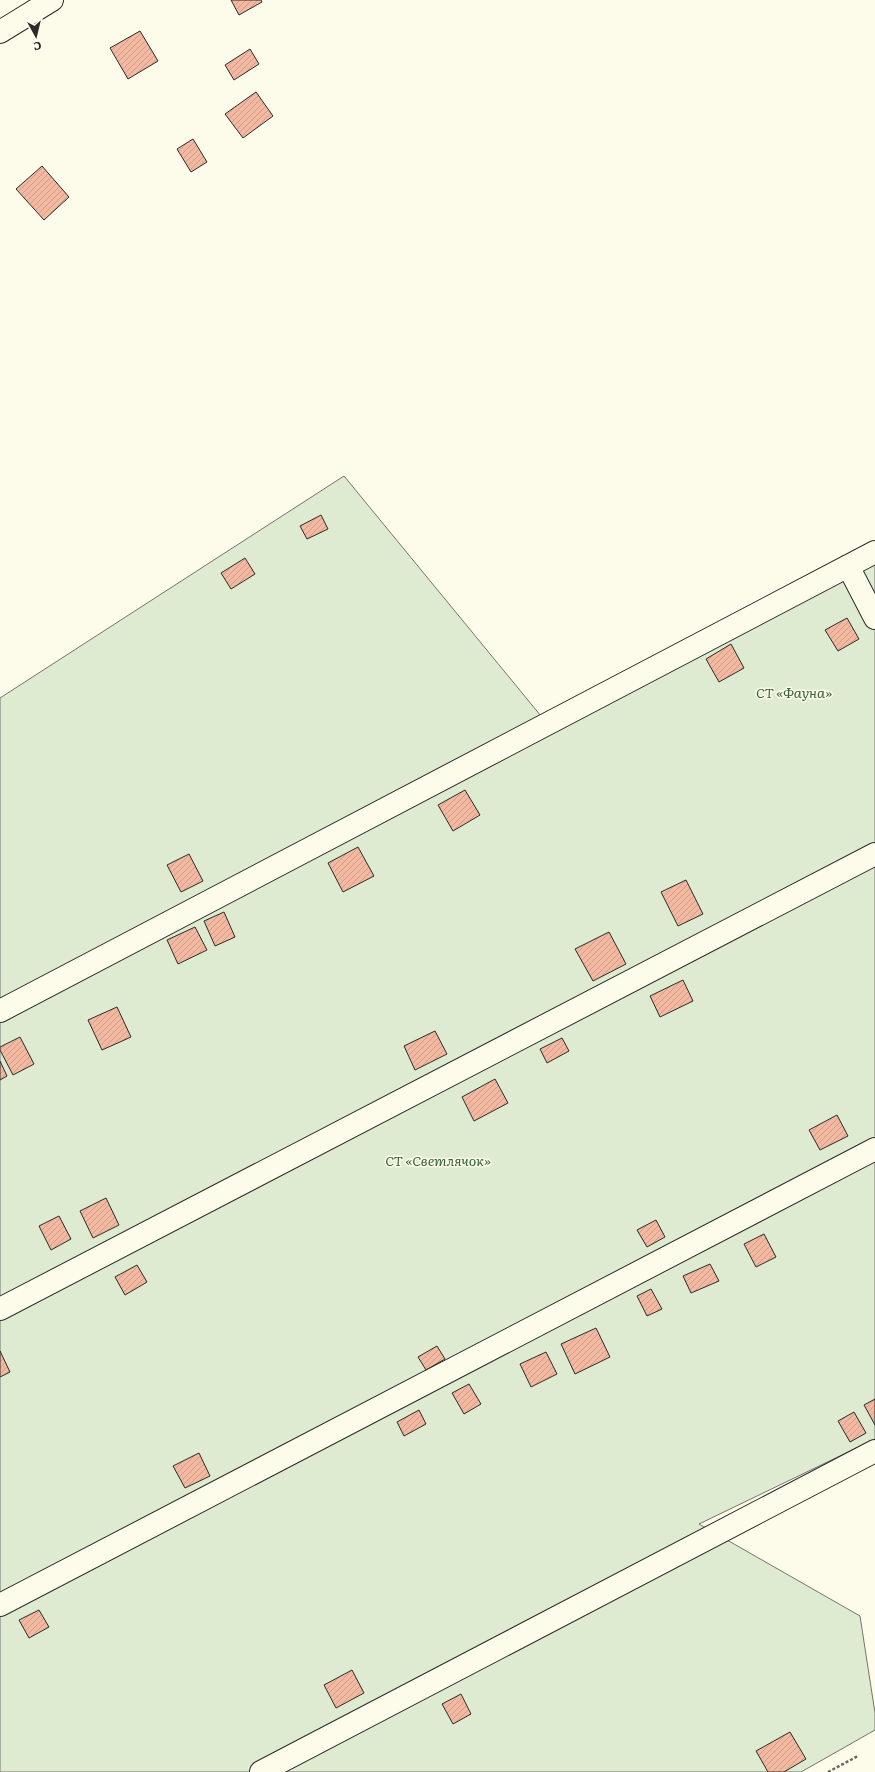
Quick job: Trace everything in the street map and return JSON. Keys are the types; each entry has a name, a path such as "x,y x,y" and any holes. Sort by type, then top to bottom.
{"street":[{"path":"0,32 52,0"},
{"path":"0,1011 875,552"},
{"path":"848,566 875,618"},
{"path":"0,1309 875,854"},
{"path":"0,1605 875,1149"},
{"path":"261,1772 875,1451"}],"path":[{"path":"828,1772 858,1756"}],"green space":[{"name":"СТ «Светлячок»","path":"344,476 550,727 875,559 875,1439 699,1524 860,1616 875,1713 875,1730 801,1772 0,1772 0,698"}],"building":[{"path":"231,0 261,0 262,2 239,15"},
{"path":"140,31 158,61 128,79 110,48"},
{"path":"250,49 259,64 234,80 225,65"},
{"path":"256,92 273,116 243,138 225,114"},
{"path":"193,139 207,162 191,172 177,149"},
{"path":"42,166 69,197 44,220 16,189"},
{"path":"321,515 328,529 307,539 300,526"},
{"path":"245,558 255,574 231,589 221,573"},
{"path":"847,618 859,639 838,651 825,630"},
{"path":"731,644 744,668 719,682 706,659"},
{"path":"465,790 480,815 453,831 438,805"},
{"path":"358,847 374,876 343,892 328,863"},
{"path":"189,854 203,881 181,892 167,865"},
{"path":"686,880 703,914 678,926 661,892"},
{"path":"224,912 235,937 215,946 204,921"},
{"path":"195,927 207,950 178,964 167,940"},
{"path":"609,932 626,964 593,981 575,949"},
{"path":"683,980 693,1001 660,1017 650,996"},
{"path":"117,1007 131,1037 102,1050 88,1020"},
{"path":"435,1031 447,1054 415,1070 404,1046"},
{"path":"20,1037 34,1064 13,1075 0,1050 0,1047"},
{"path":"562,1038 569,1051 547,1063 540,1049"},
{"path":"0,1061 7,1076 0,1080"},
{"path":"495,1079 508,1103 474,1121 462,1097"},
{"path":"837,1115 848,1136 820,1150 809,1130"},
{"path":"106,1198 119,1225 93,1238 80,1211"},
{"path":"59,1216 71,1239 51,1250 39,1226"},
{"path":"656,1220 665,1237 647,1247 637,1230"},
{"path":"764,1234 776,1257 756,1267 744,1244"},
{"path":"710,1264 719,1281 691,1293 683,1276"},
{"path":"137,1265 147,1282 125,1295 115,1277"},
{"path":"651,1289 662,1309 647,1316 637,1296"},
{"path":"596,1328 610,1357 575,1374 561,1344"},
{"path":"437,1346 445,1359 426,1370 418,1357"},
{"path":"0,1351 10,1372 0,1377"},
{"path":"546,1352 557,1374 531,1387 520,1364"},
{"path":"469,1384 481,1404 464,1414 452,1393"},
{"path":"875,1399 875,1425 864,1405"},
{"path":"419,1410 426,1424 404,1436 397,1422"},
{"path":"854,1412 866,1433 850,1442 838,1421"},
{"path":"199,1453 210,1476 185,1488 173,1466"},
{"path":"39,1610 49,1627 29,1638 19,1620"},
{"path":"352,1670 364,1693 336,1708 324,1685"},
{"path":"461,1694 471,1714 453,1724 442,1704"},
{"path":"790,1732 806,1759 784,1772 768,1772 756,1751"}],"park label":[{"name":"СТ «Фауна»","path":"794,692"}]}
